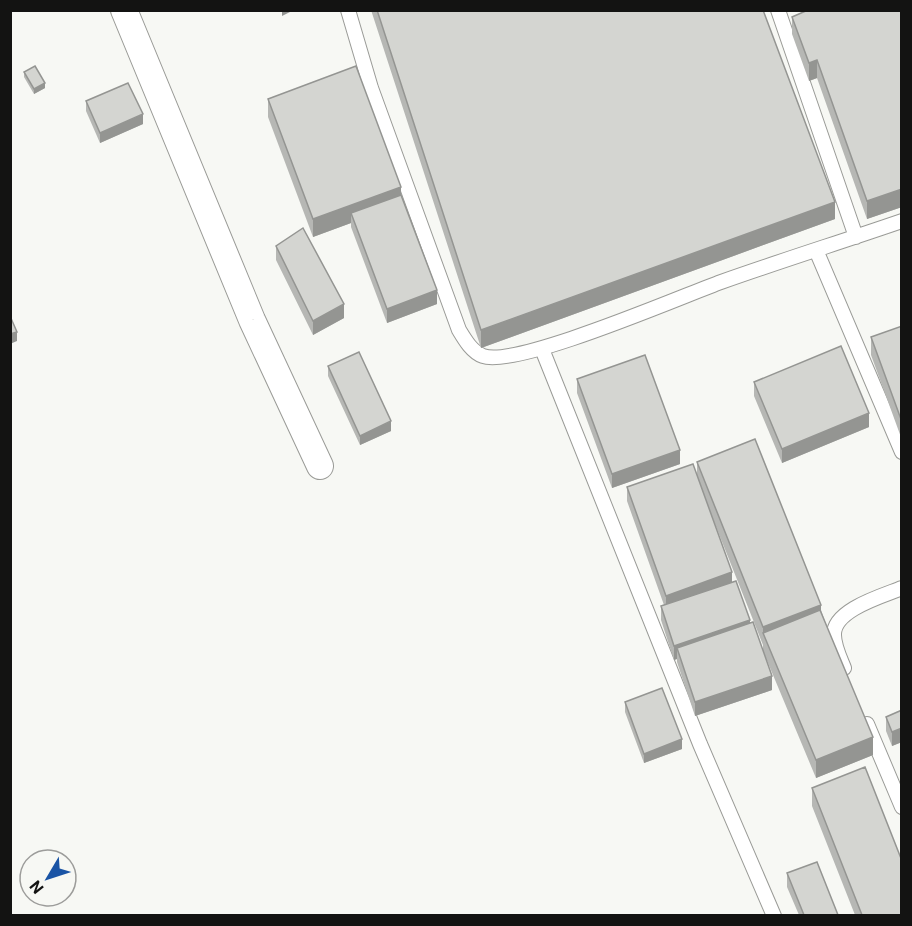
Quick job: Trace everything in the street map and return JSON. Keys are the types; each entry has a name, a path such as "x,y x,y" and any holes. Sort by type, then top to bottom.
{"street":[{"path":"124,10 252,320 320,466"}],"lane":[{"path":"348,10 371,88 459,330 468,345 484,356 511,357 542,349 722,282 902,221"},
{"path":"778,10 856,237"},
{"path":"816,250 902,452"},
{"path":"542,349 696,733 774,915"},
{"path":"847,676 834,634 838,622 860,605 902,588"},
{"path":"861,709 902,807"}],"building":[{"path":"377,10 763,10 835,202 481,330"},
{"path":"808,10 902,10 902,189 867,201 817,60 809,63 792,17"},
{"path":"35,66 45,83 34,89 24,72"},
{"path":"356,66 401,187 313,219 268,99"},
{"path":"128,83 143,114 100,133 86,101"},
{"path":"401,195 437,290 387,309 351,213"},
{"path":"303,228 344,304 313,321 276,246"},
{"path":"10,316 17,332 10,334"},
{"path":"902,326 902,422 871,337"},
{"path":"841,346 869,413 782,449 754,382"},
{"path":"359,352 391,421 360,436 328,366"},
{"path":"645,355 680,450 612,474 577,379"},
{"path":"755,439 821,605 763,627 697,462"},
{"path":"693,464 732,572 666,596 627,487"},
{"path":"736,581 750,620 674,646 661,606"},
{"path":"820,610 873,737 816,760 763,633"},
{"path":"753,622 772,676 695,702 677,648"},
{"path":"662,688 682,739 644,754 625,702"},
{"path":"902,710 902,728 892,732 886,717"},
{"path":"865,767 902,861 902,915 862,915 812,788"},
{"path":"817,862 838,915 804,915 787,873"}]}
